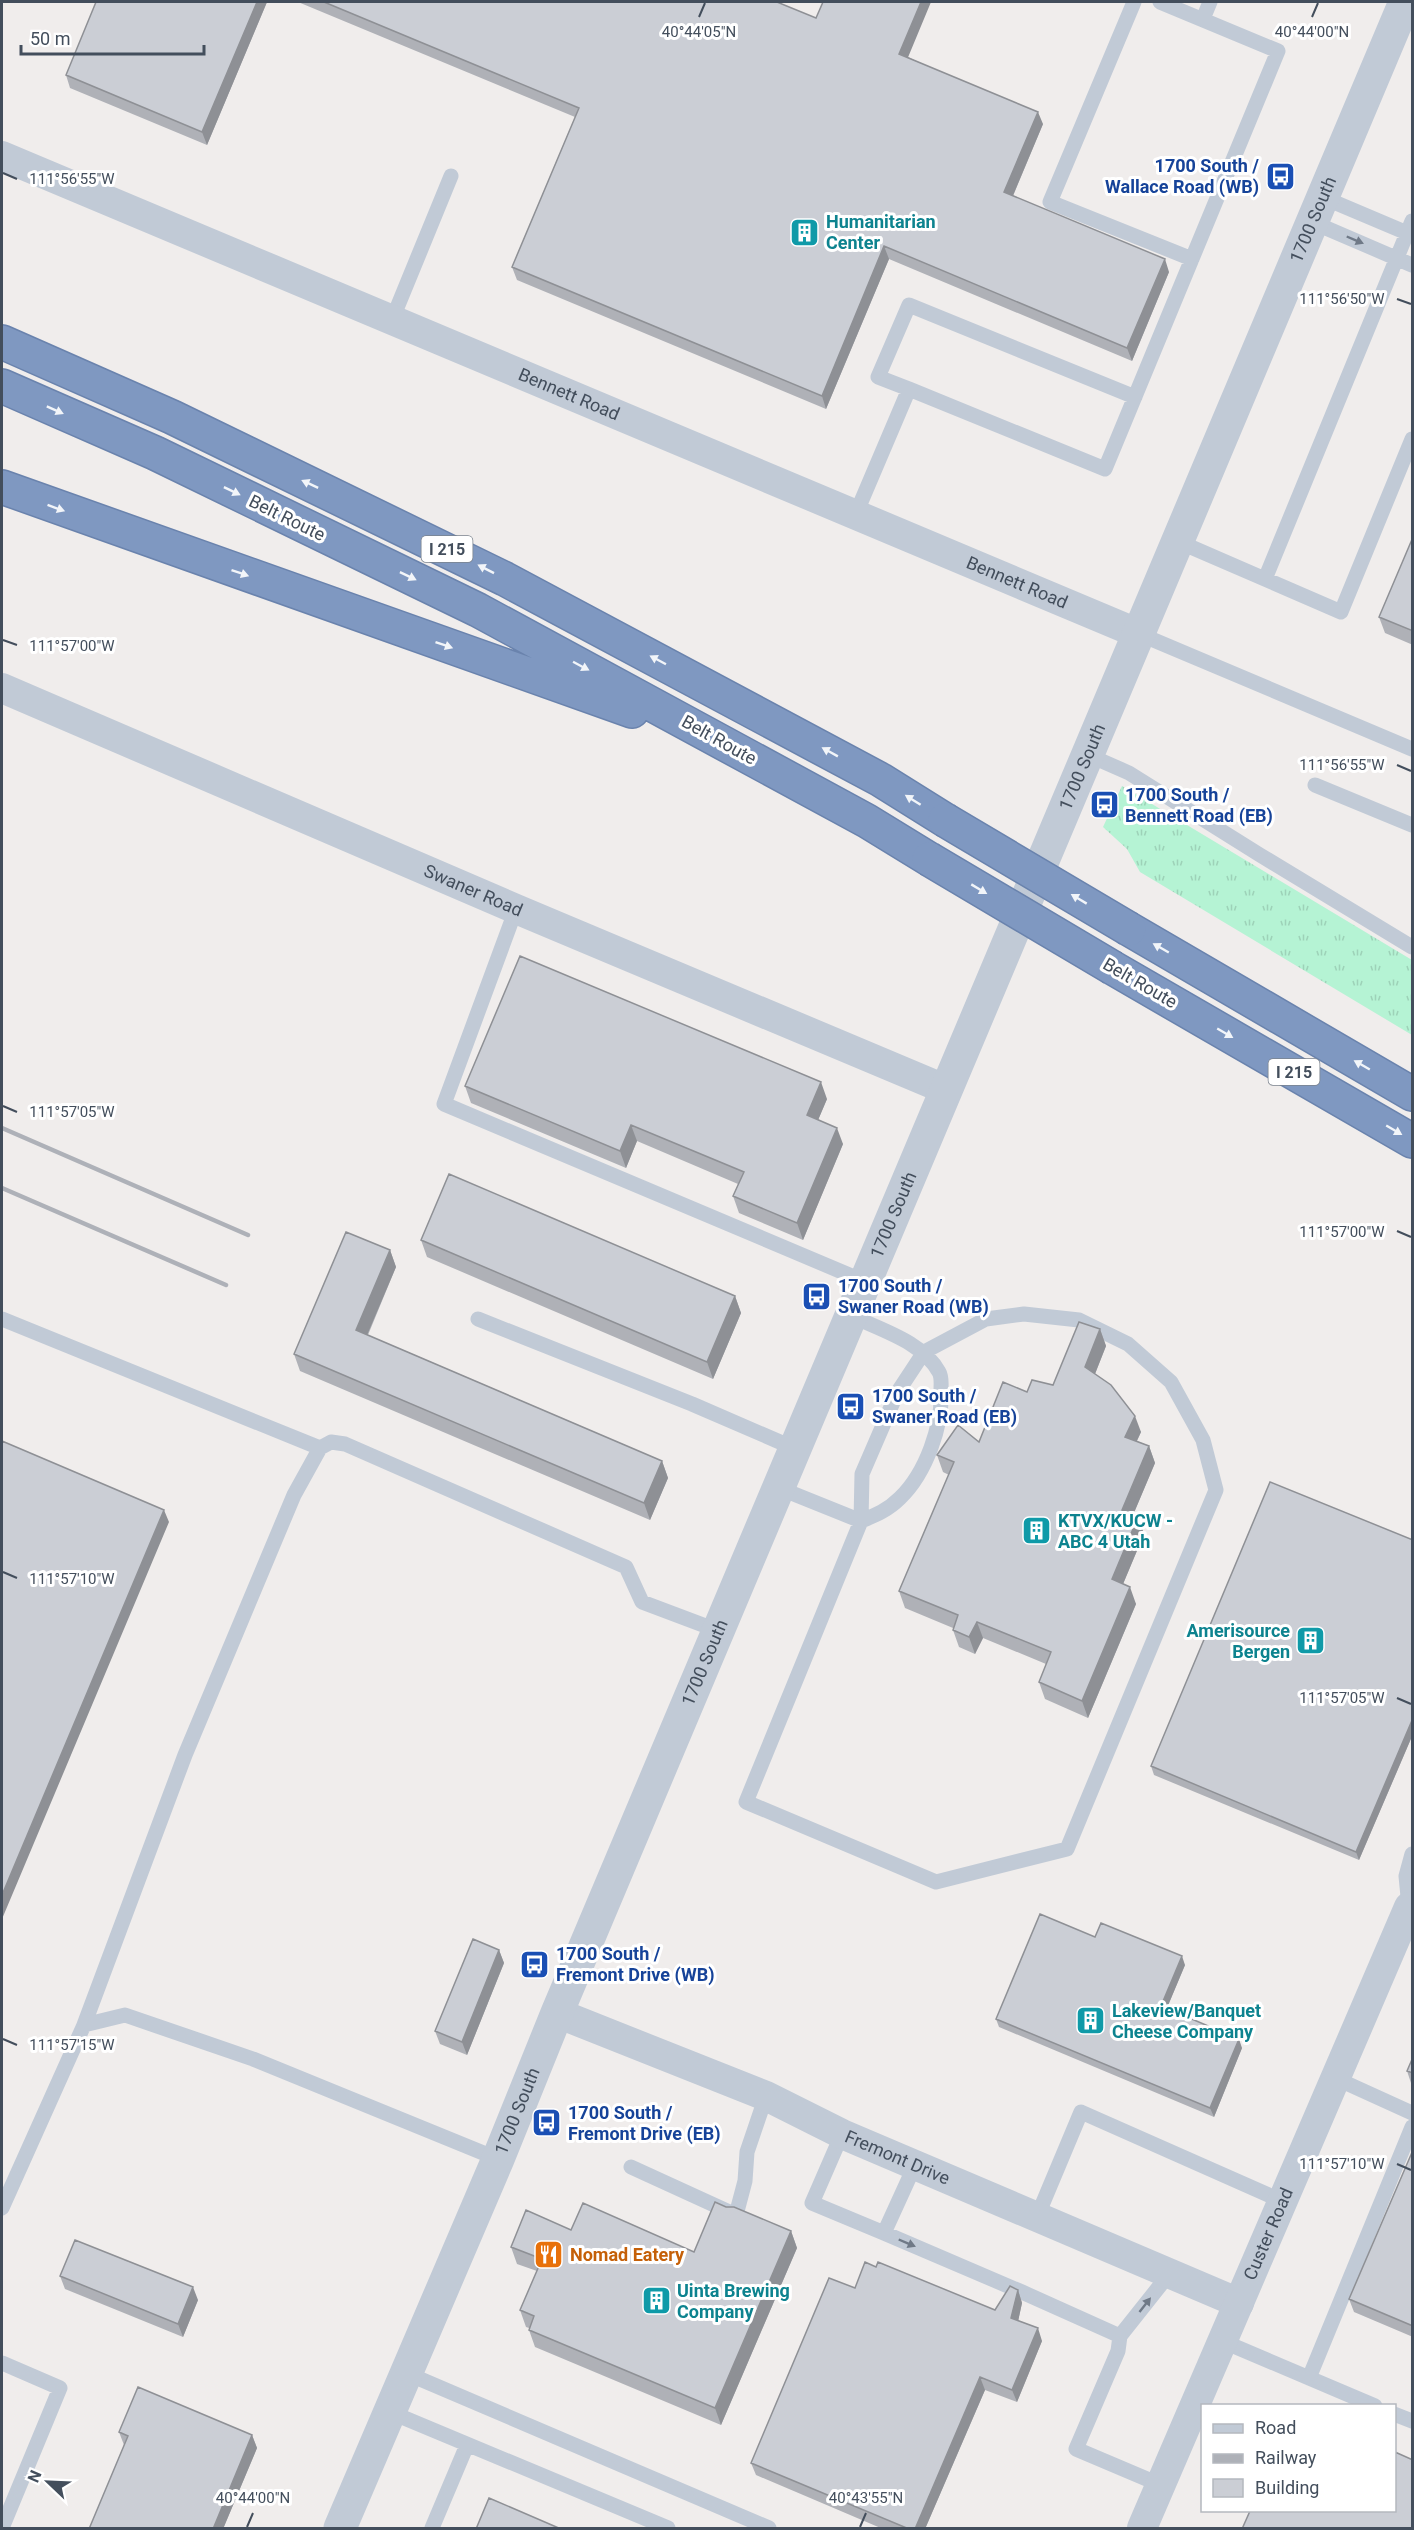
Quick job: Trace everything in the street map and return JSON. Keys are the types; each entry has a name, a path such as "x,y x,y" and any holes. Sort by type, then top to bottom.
{"highway":[{"name":"I 215","path":"2,342 172,417 474,563 761,714 881,780 1129,929 1413,1094"},
{"name":"Belt Route","path":"2,386 155,453 478,610 867,821 1113,968 1413,1141"},
{"path":"2,487 732,747"}],"street":[{"name":"1700 South","path":"340,2529 498,2159 557,2013 947,1090 1086,754 1405,2"},
{"name":"Bennett Road","path":"2,156 1137,633"},
{"name":"Swaner Road","path":"2,688 516,909 947,1090"},
{"name":"Custer Road","path":"1142,2529 1335,2078 1411,1908"},
{"name":"Fremont Drive","path":"557,2013 766,2096 842,2134 1239,2302"}],"lane":[{"path":"1134,2 1050,202 1192,259"},
{"path":"1135,397 909,305 878,377 1105,469 1135,397 1278,51 1160,2"},
{"path":"1203,19 1210,2"},
{"path":"392,320 451,176"},
{"path":"1265,579 1411,230 1317,209"},
{"path":"1317,209 1398,259 1413,265"},
{"path":"855,516 909,389"},
{"path":"1177,541 1341,612 1413,438"},
{"path":"1137,633 1413,749"},
{"path":"1086,754 1129,773 1413,947"},
{"path":"1315,784 1413,825"},
{"path":"516,909 444,1104 866,1282"},
{"path":"1024,1314 1079,1320 1128,1344 1171,1382 1203,1440 1216,1490 1067,1849 936,1882 746,1802 861,1521 862,1474 897,1394 924,1352 986,1319 1024,1314"},
{"path":"779,1488 861,1521 885,1512 902,1497 924,1464 939,1427 942,1400 941,1373 924,1352 852,1316"},
{"path":"2,1319 320,1448"},
{"path":"478,1319 692,1404 796,1449"},
{"path":"2,2208 84,2025 185,1755 294,1495 320,1448 331,1442 345,1444 626,1567 642,1602 719,1631"},
{"path":"1411,1908 1406,1876 1413,1854"},
{"path":"84,2025 125,2015 253,2059 498,2159"},
{"path":"1335,2078 1413,2113"},
{"path":"631,2167 736,2215 746,2181 747,2151 766,2096"},
{"path":"1037,2217 1081,2112 1282,2201"},
{"path":"1309,2378 1413,2127"},
{"path":"842,2134 812,2204 1119,2336"},
{"path":"884,2233 915,2165"},
{"path":"1161,2485 1076,2449 1118,2351 1119,2336 1170,2273"},
{"path":"1222,2341 1370,2404"},
{"path":"2,2363 60,2388 2,2528"},
{"path":"406,2373 769,2529"},
{"path":"390,2412 668,2529"},
{"path":"1396,2414 1413,2421"},
{"path":"432,2529 467,2445"}],"green space":[{"path":"1122,786 1412,960 1412,1035 1140,872 1127,849 1103,827"}],"building":[{"path":"96,2 257,2 202,132 66,75"},
{"name":"Humanitarian Center","path":"324,2 777,2 816,18 823,2 921,2 899,54 1038,112 1004,192 1165,259 1127,348 884,246 822,396 512,267 579,108"},
{"path":"1413,537 1413,631 1379,617"},
{"path":"520,956 821,1082 807,1115 837,1128 797,1223 733,1196 744,1172 631,1125 620,1151 465,1086"},
{"path":"449,1174 735,1296 707,1362 421,1240"},
{"path":"346,1232 390,1250 356,1330 662,1461 644,1503 294,1354"},
{"name":"KTVX/KUCW - ABC 4 Utah","path":"1079,1322 1100,1329 1085,1367 1111,1385 1135,1416 1125,1437 1149,1446 1122,1510 1138,1517 1112,1579 1130,1587 1082,1701 1039,1682 1051,1652 977,1622 969,1637 953,1630 958,1615 899,1591 954,1462 937,1455 958,1425 979,1442 1003,1382 1027,1392 1032,1380 1053,1385"},
{"path":"2,1441 164,1510 2,1895"},
{"name":"Amerisource Bergen","path":"1270,1482 1413,1540 1413,1718 1356,1852 1151,1766"},
{"name":"Lakeview/Banquet Cheese Company","path":"1040,1914 1095,1937 1101,1923 1182,1956 1161,2006 1239,2039 1210,2108 996,2019"},
{"path":"473,1939 499,1950 462,2042 435,2031"},
{"path":"1413,2057 1413,2073 1407,2071"},
{"path":"1413,2150 1413,2326 1349,2299"},
{"name":"Uinta Brewing Company","path":"715,2202 726,2207 734,2207 791,2231 715,2408 529,2330 534,2316 520,2310 542,2259 511,2247 526,2210 571,2230 583,2203 694,2252"},
{"path":"75,2240 193,2287 178,2324 60,2276"},
{"path":"865,2262 876,2267 878,2262 995,2310 1010,2286 1018,2290 1011,2318 1038,2328 1012,2390 980,2377 915,2529 909,2529 751,2463 829,2278 855,2288"},
{"path":"138,2387 252,2435 213,2529 89,2529 128,2436 119,2432"},
{"path":"1396,2452 1413,2460 1413,2529 1242,2529 1250,2512 1396,2512"},
{"path":"489,2498 561,2529 476,2529"}],"railway":[{"path":"2,1128 248,1235"},
{"path":"2,1188 226,1285"}],"place":[{"name":"1700 South / Wallace Road (WB)","path":"1280,176"},
{"name":"Humanitarian Center","path":"805,232"},
{"name":"1700 South / Bennett Road (EB)","path":"1104,805"},
{"name":"1700 South / Swaner Road (WB)","path":"817,1296"},
{"name":"1700 South / Swaner Road (EB)","path":"851,1406"},
{"name":"KTVX/KUCW - ABC 4 Utah","path":"1037,1531"},
{"name":"Amerisource Bergen","path":"1311,1641"},
{"name":"1700 South / Fremont Drive (WB)","path":"535,1964"},
{"name":"Lakeview/Banquet Cheese Company","path":"1091,2021"},
{"name":"1700 South / Fremont Drive (EB)","path":"547,2123"},
{"name":"Nomad Eatery","path":"549,2255"},
{"name":"Uinta Brewing Company","path":"656,2301"}]}
